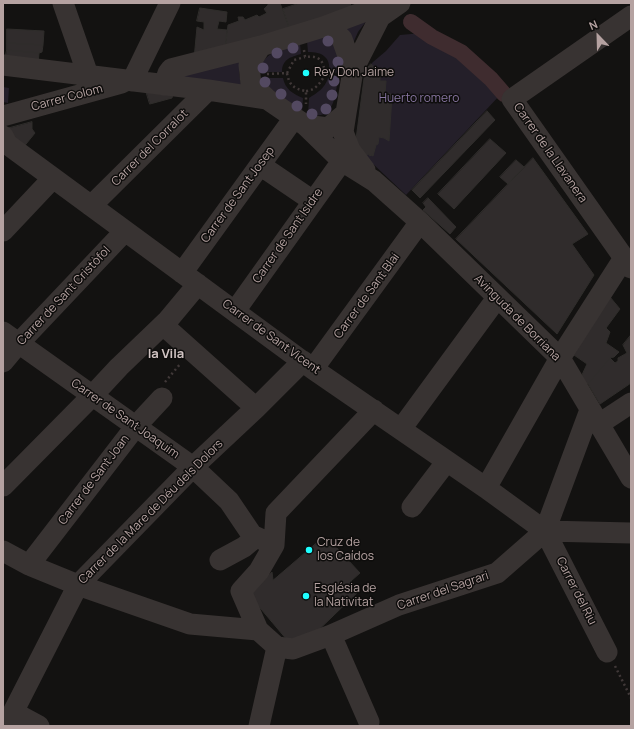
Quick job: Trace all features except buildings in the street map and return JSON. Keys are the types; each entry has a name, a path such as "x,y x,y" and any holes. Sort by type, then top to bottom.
{"street":[{"path":"63,3 88,75"},
{"path":"132,81 170,3"},
{"path":"164,84 171,69 261,46 323,27 387,3"},
{"path":"347,73 380,17 400,3"},
{"name":"Carrer de la Llavanera","path":"628,263 512,99 631,16"},
{"path":"323,27 333,30 342,39 347,73"},
{"name":"Avinguda de Borriana","path":"261,46 249,65 251,84 267,99 302,118 342,160 374,181 420,222 560,358 631,478"},
{"path":"3,65 164,84 267,99"},
{"name":"Avinguda de Borriana","path":"347,73 346,113 343,132 350,150 374,181"},
{"name":"Carrer Colom","path":"3,116 132,81"},
{"name":"Carrer del Corralot","path":"91,206 208,90"},
{"path":"302,118 328,128 346,113"},
{"name":"Carrer de Sant Josep","path":"3,486 119,367 164,325 190,278 260,165 302,118"},
{"name":"Carrer de Sant Vicent","path":"3,136 7,144 308,365 486,488 545,531"},
{"name":"Carrer de Sant Isidre","path":"235,311 342,160"},
{"path":"260,165 313,200"},
{"path":"3,231 53,178"},
{"name":"Carrer de Sant Blai","path":"308,365 420,222"},
{"name":"Carrer de Sant Cristòfol","path":"3,362 11,338 125,231"},
{"path":"486,488 560,358 628,263"},
{"path":"401,429 497,298"},
{"path":"164,325 256,408"},
{"name":"Carrer de Sant Joaquim","path":"11,338 193,467 229,501 261,539"},
{"name":"Carrer de la Mare de Déu dels Dolors","path":"9,719 78,585 193,467 256,408 308,365"},
{"name":"Carrer de Sant Joan","path":"29,565 163,392"},
{"path":"595,417 631,402"},
{"path":"259,726 277,647 258,630 241,591 259,571 261,539 276,513 374,410"},
{"name":"Carrer del Sagrari","path":"277,647 293,649 331,635 399,606 497,573 545,531 595,417"},
{"path":"412,507 447,461"},
{"path":"545,531 631,533"},
{"name":"Carrer del Riu","path":"545,531 608,652"},
{"path":"220,560 261,539"},
{"path":"3,551 29,565 78,585 190,624 258,630"},
{"path":"331,635 370,722"},
{"path":"9,719 39,726"}],"path":[{"path":"304,46 305,57"},
{"path":"312,56 319,59 323,63 325,75 316,88 311,91 306,91 293,87 288,80 288,73 294,60 312,56"},
{"path":"266,74 288,73"},
{"path":"325,75 347,73"},
{"path":"302,118 306,91"},
{"path":"163,392 165,380 194,353"},
{"path":"608,652 631,698"}],"green space":[{"path":"374,11 358,32 351,48 335,25"},
{"name":"Huerto romero","path":"422,33 435,45 454,51 501,94 406,195 355,147 365,71 400,35"},
{"path":"317,38 325,38 336,45 341,63 339,73 329,72 329,63 324,56 317,53 308,52 307,41"},
{"path":"300,43 301,54 285,61 282,72 260,72 261,65 264,60 274,52"},
{"path":"245,53 239,72 242,90 170,76"},
{"path":"261,78 283,78 290,91 303,98 302,112 264,84"},
{"path":"328,78 338,79 332,105 326,113 321,115 308,115 309,98 323,87"},
{"path":"3,87 9,88 8,103 3,102"}],"waterway":[{"path":"411,22 432,37 461,52 491,79 504,94"}],"place":[{"name":"Rey Don Jaime","path":"306,73"},
{"name":"Cruz de los Caídos","path":"309,550"},
{"name":"Església de la Nativitat","path":"306,596"}],"district":[{"name":"la Vila","path":"166,354"}]}
